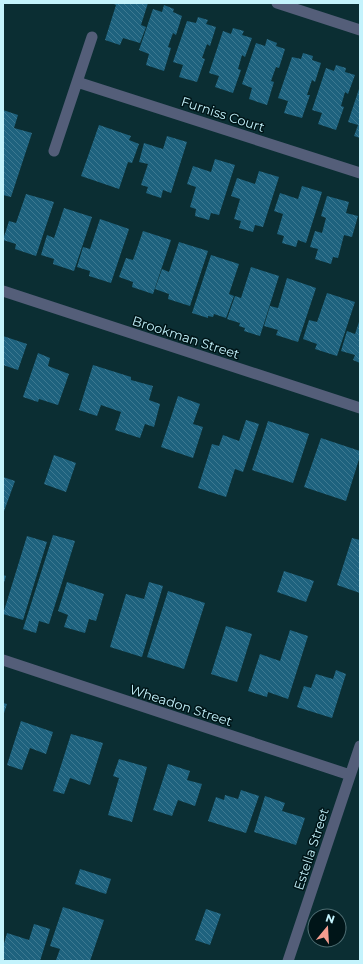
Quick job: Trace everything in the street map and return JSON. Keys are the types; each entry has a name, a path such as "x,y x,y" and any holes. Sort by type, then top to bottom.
{"street":[{"path":"277,3 360,30"},
{"path":"54,151 92,37"},
{"name":"Furniss Court","path":"77,82 360,173"},
{"name":"Brookman Street","path":"3,291 360,408"},
{"name":"Wheadon Street","path":"3,660 350,775"},
{"name":"Estella Street","path":"288,961 360,746"}],"building":[{"path":"112,3 148,3 141,25 146,27 140,43 123,38 120,45 105,40 116,5"},
{"path":"164,5 174,9 173,12 182,16 176,35 173,33 168,47 171,48 164,71 146,65 149,54 139,50 153,9 162,12"},
{"path":"198,17 208,20 206,24 216,27 210,46 207,44 202,58 205,59 197,82 179,77 183,65 173,62 187,21 196,23"},
{"path":"233,28 244,31 242,35 252,38 245,57 242,55 238,69 241,70 233,93 215,87 219,76 209,73 223,31 231,34"},
{"path":"267,39 277,43 276,46 285,49 279,68 276,67 271,81 274,82 267,105 249,99 252,88 242,84 256,43 265,46"},
{"path":"303,53 313,56 312,60 321,63 315,82 312,80 307,95 310,95 302,118 284,113 288,101 278,98 292,57 301,59"},
{"path":"336,65 346,68 345,72 355,75 348,94 345,92 341,106 344,107 336,130 318,124 322,113 312,110 326,68 334,71"},
{"path":"360,86 360,138 354,136 358,125 348,122"},
{"path":"3,110 18,115 14,128 32,133 11,197 3,195"},
{"path":"99,125 131,136 129,140 139,144 132,163 128,162 119,189 81,176"},
{"path":"167,136 187,142 171,193 163,190 161,198 146,193 148,187 141,185 148,164 139,162 144,143 163,149"},
{"path":"215,159 235,165 219,215 211,213 209,220 195,216 196,209 190,207 196,187 187,184 193,166 211,172"},
{"path":"259,171 279,177 263,227 255,225 253,232 239,228 241,221 234,219 240,199 231,196 237,178 255,184"},
{"path":"302,186 322,192 306,243 298,240 296,247 282,243 284,236 277,234 283,214 274,211 280,193 298,199"},
{"path":"26,194 54,202 36,256 15,249 16,244 3,240 9,221 16,223"},
{"path":"327,196 349,202 346,213 358,216 352,237 344,235 338,258 333,257 331,264 315,259 318,249 310,247 315,231 322,233 326,218 321,216"},
{"path":"64,208 92,217 74,271 53,264 54,259 41,255 47,235 54,238"},
{"path":"100,219 129,229 111,283 89,276 90,271 77,267 83,247 90,249"},
{"path":"143,231 171,240 153,294 132,287 133,282 119,277 126,258 133,260"},
{"path":"179,242 208,251 190,306 168,299 169,294 155,289 162,269 169,272"},
{"path":"211,255 239,264 229,294 234,296 226,318 214,314 213,317 208,316 208,318 192,313"},
{"path":"251,267 279,276 260,336 244,331 245,328 239,326 240,323 227,319 235,296 241,298"},
{"path":"287,278 316,288 298,342 276,335 278,330 264,326 270,306 278,308"},
{"path":"327,293 355,302 337,356 315,349 317,344 303,339 309,320 317,322"},
{"path":"360,319 360,363 353,360 355,355 341,351 347,331 355,334"},
{"path":"3,336 27,344 18,370 3,365"},
{"path":"38,353 50,358 48,366 69,374 58,405 39,399 38,402 23,397"},
{"path":"93,365 131,377 131,380 153,386 149,400 160,404 154,427 145,424 140,438 115,430 121,412 101,405 97,416 79,410"},
{"path":"178,396 200,404 193,424 203,427 193,458 161,447"},
{"path":"246,420 259,424 243,472 235,469 226,497 198,488 212,444 219,446 223,435 239,441"},
{"path":"268,421 309,434 293,483 252,470"},
{"path":"321,438 360,451 360,456 346,501 304,487"},
{"path":"54,455 76,463 66,492 44,484"},
{"path":"3,477 15,481 3,514"},
{"path":"53,535 75,541 49,624 39,621 36,633 23,629"},
{"path":"27,536 47,542 23,620 3,614"},
{"path":"352,538 360,540 360,593 337,585"},
{"path":"284,571 314,581 306,602 277,592"},
{"path":"3,575 6,576 3,586"},
{"path":"67,582 104,594 96,621 89,619 85,633 64,627 68,615 58,611"},
{"path":"149,582 163,586 142,657 110,647 126,594 144,599"},
{"path":"168,591 205,603 184,669 147,657"},
{"path":"226,626 252,634 237,682 211,674"},
{"path":"290,630 308,636 288,699 268,692 267,697 248,691 260,654 280,661"},
{"path":"336,670 346,674 332,718 297,707 304,686 311,688 316,674 333,679"},
{"path":"3,703 7,704 3,716"},
{"path":"21,721 53,732 46,754 30,748 22,770 7,765"},
{"path":"71,734 103,743 90,785 70,778 64,794 53,791"},
{"path":"119,759 147,767 132,822 108,815 119,778 113,776"},
{"path":"168,764 190,771 187,780 202,784 195,806 178,800 172,816 153,810"},
{"path":"241,790 259,796 246,833 208,821 216,797 224,800 225,795 238,799"},
{"path":"265,796 285,803 282,811 305,818 296,845 254,832"},
{"path":"80,869 111,879 106,894 75,884"},
{"path":"63,907 104,920 90,961 56,960 60,949 50,946"},
{"path":"206,909 221,914 210,945 195,940"},
{"path":"34,924 50,929 40,961 9,961 3,959 3,947 7,933 29,940"}]}
